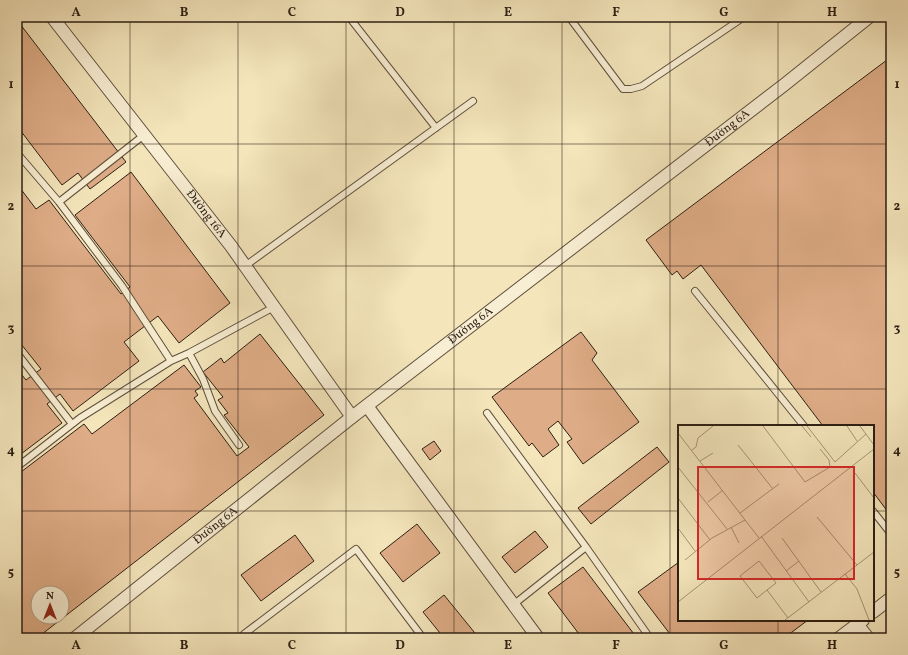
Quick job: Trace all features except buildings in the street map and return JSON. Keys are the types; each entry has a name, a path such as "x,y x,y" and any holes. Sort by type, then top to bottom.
{"street":[{"name":"Đường 16A","path":"52,17 231,246 352,417"},
{"name":"Đường 6A","path":"75,638 352,417 784,85 870,17"},
{"path":"367,406 538,638"},
{"path":"874,611 891,598"},
{"path":"839,638 860,622 868,638"}],"lane":[{"path":"349,17 436,128"},
{"path":"569,17 623,88 631,89 642,86 744,17"},
{"path":"245,266 473,101"},
{"path":"60,202 144,135"},
{"path":"17,154 60,202 122,286 171,361"},
{"path":"695,291 803,425"},
{"path":"17,467 80,418 171,361 189,353 274,307"},
{"path":"17,353 72,424"},
{"path":"189,353 203,380 215,411 239,445"},
{"path":"487,413 586,547 650,638"},
{"path":"874,513 891,534"},
{"path":"513,605 586,547"},
{"path":"247,638 244,634 356,548 423,638"}]}
